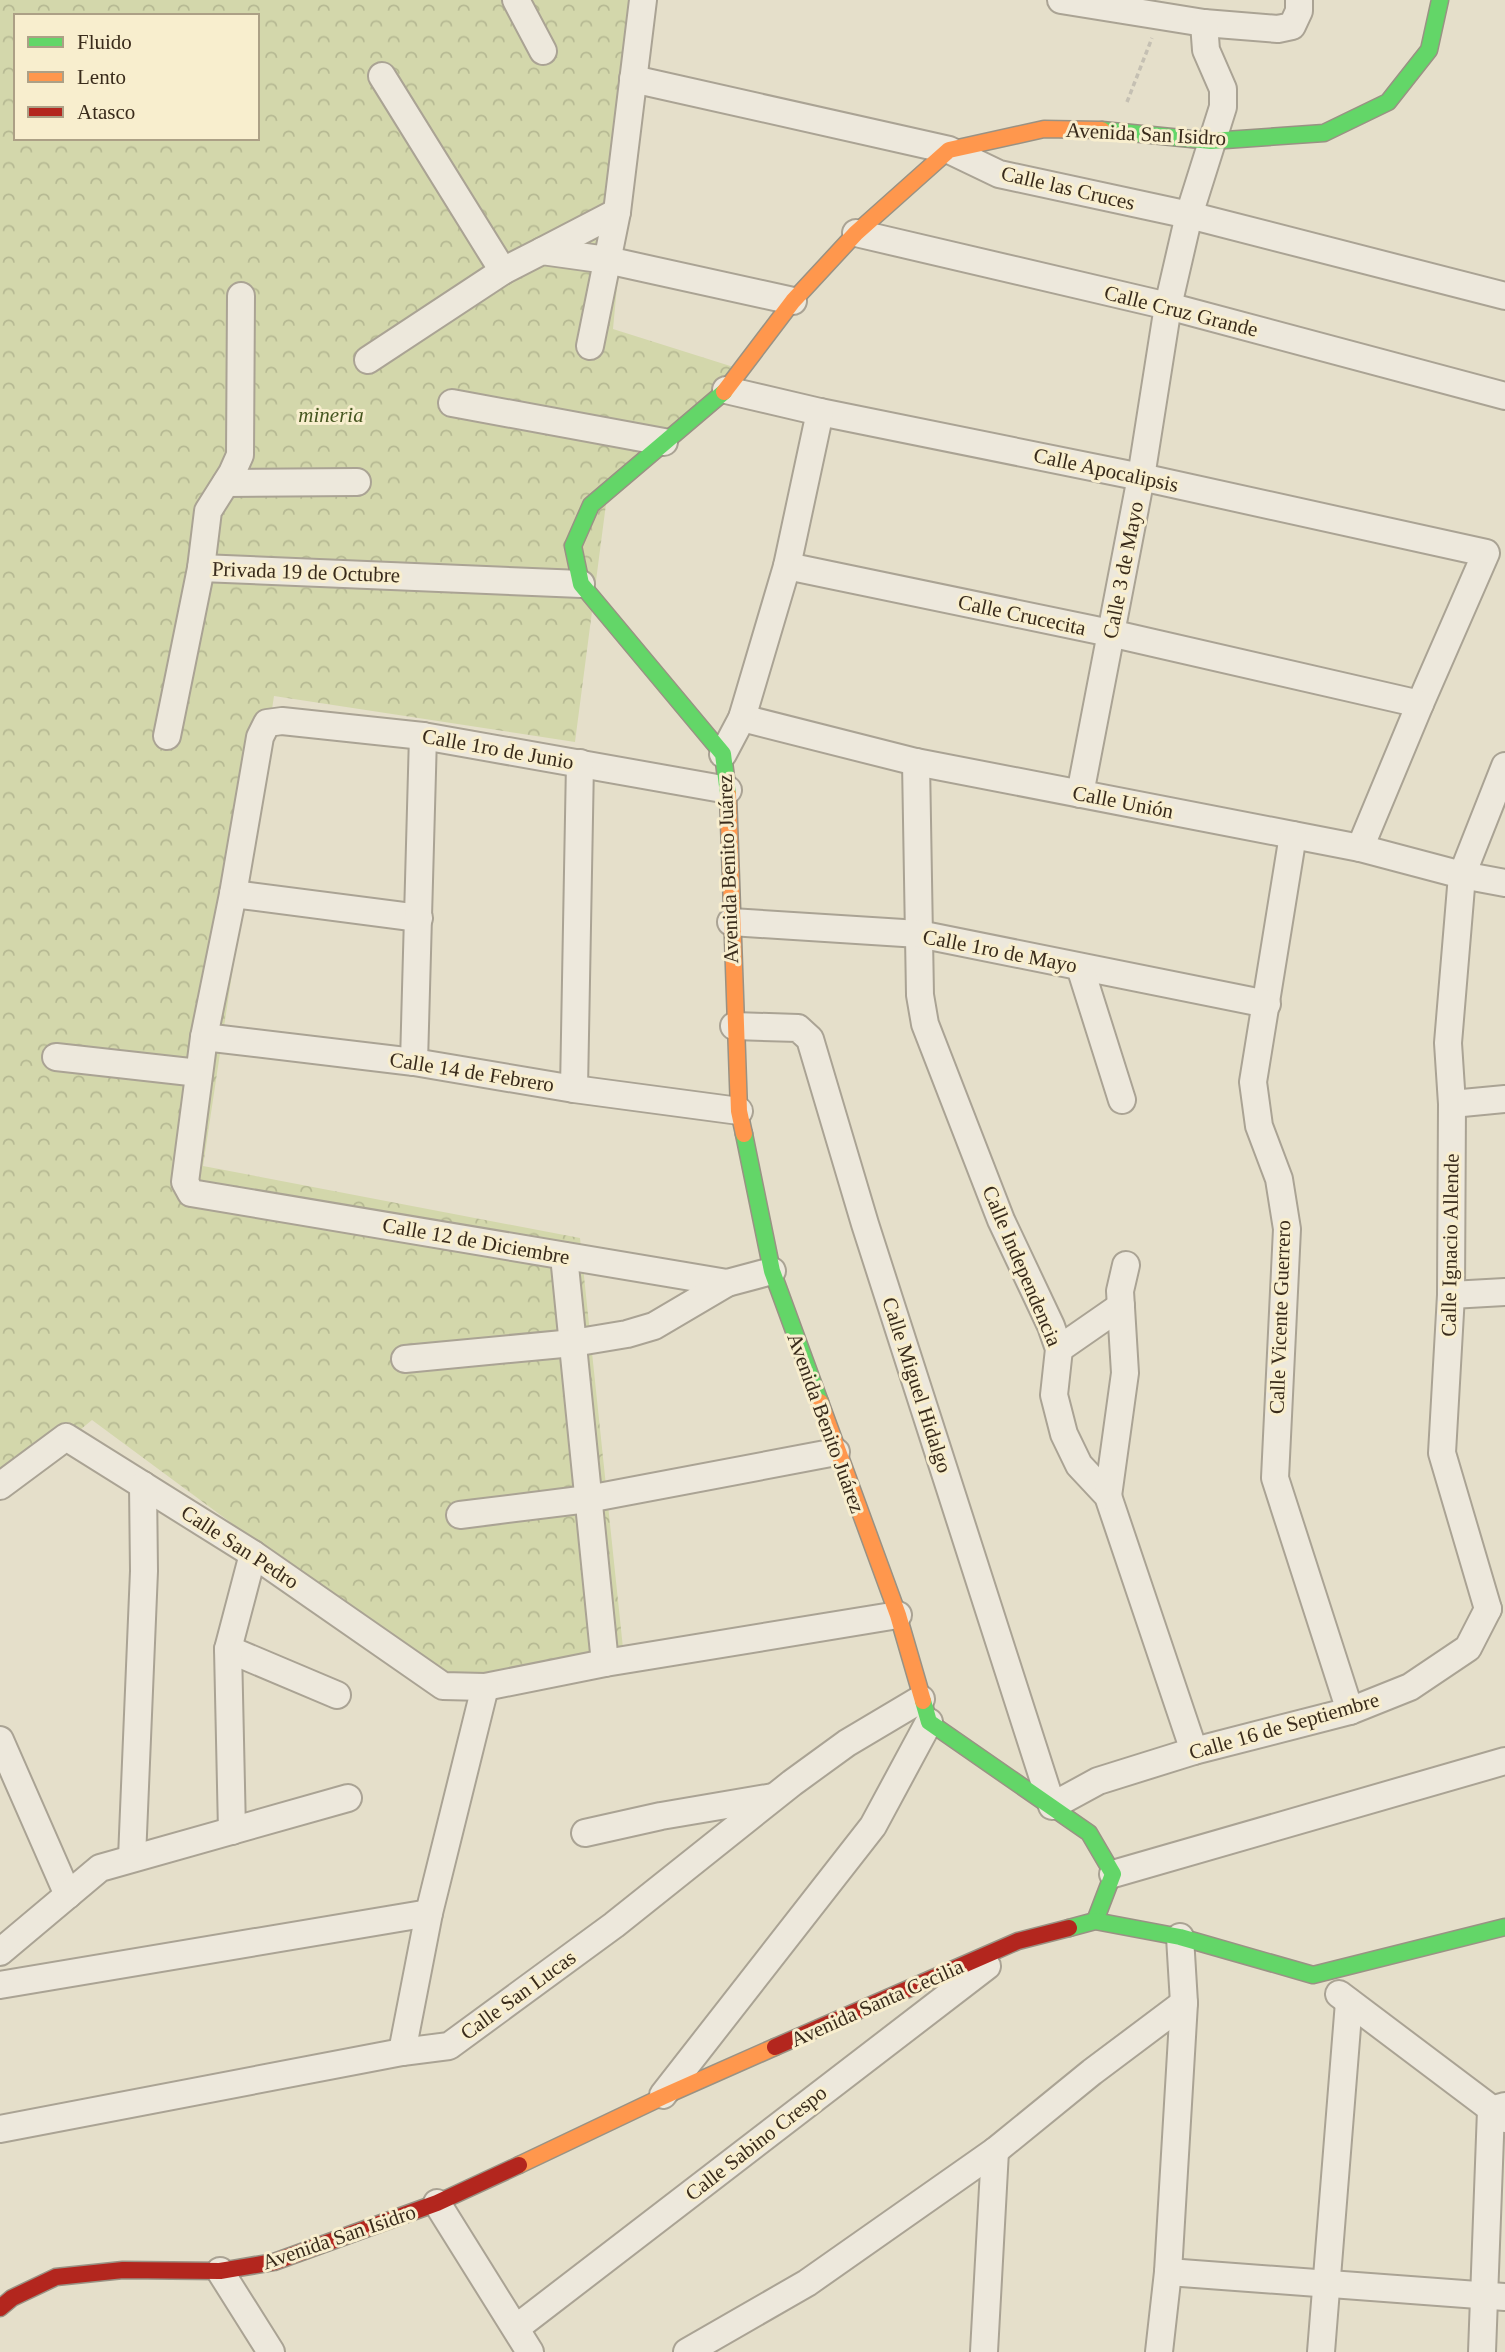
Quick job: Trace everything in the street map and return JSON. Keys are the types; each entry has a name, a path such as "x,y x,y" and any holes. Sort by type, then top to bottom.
{"street":[{"path":"516,0 543,51"},
{"path":"590,346 617,212 643,0"},
{"path":"1061,0 1204,23 1278,29 1292,26 1299,11 1299,0"},
{"name":"Avenida San Isidro","path":"949,150 1044,129 1116,131 1211,141 1324,132 1388,102 1429,50 1440,0"},
{"name":"Calle 3 de Mayo","path":"1080,794 1141,477 1168,306 1189,215 1223,107 1223,89 1206,50 1204,23"},
{"path":"382,76 503,271"},
{"name":"Calle las Cruces","path":"633,79 949,150 999,174 1189,215 1505,296"},
{"name":"Avenida Benito Juárez","path":"925,1711 898,1615 836,1452 772,1271 739,1111 728,790 723,754 581,584 573,546 591,505 726,390 793,301 856,233 949,150"},
{"path":"368,360 503,271 617,212"},
{"name":"Calle Cruz Grande","path":"856,233 1168,306 1505,396"},
{"path":"542,251 607,260 793,301"},
{"path":"201,568 208,512 240,455 241,296"},
{"name":"Calle Apocalipsis","path":"726,390 1486,553 1420,704"},
{"path":"452,403 664,442"},
{"path":"723,754 742,718 787,566 820,412"},
{"path":"226,483 357,482"},
{"name":"Calle Crucecita","path":"787,566 1110,633 1420,704"},
{"name":"Privada 19 de Octubre","path":"167,736 201,568 581,584"},
{"path":"1360,848 1420,704"},
{"name":"Calle Unión","path":"742,718 916,762 1360,848 1462,875 1505,883"},
{"name":"Calle 1ro de Junio","path":"233,894 260,737 267,723 282,721 423,736 728,790"},
{"path":"414,1062 423,736"},
{"name":"Calle Independencia","path":"916,762 920,995 925,1024 1001,1220 1051,1326 1059,1349 1054,1395 1064,1434 1079,1465 1108,1496 1194,1751"},
{"path":"574,1088 580,763"},
{"name":"Calle Ignacio Allende","path":"1497,1607 1442,1453 1451,1295 1452,1104 1448,1043 1462,875 1505,766"},
{"name":"Calle Vicente Guerrero","path":"1293,835 1253,1082 1259,1126 1279,1179 1287,1228 1275,1478 1350,1711"},
{"path":"56,1057 198,1073 233,894 419,918"},
{"name":"Calle 1ro de Mayo","path":"731,922 919,934 1267,1004"},
{"path":"1080,967 1122,1100"},
{"name":"Calle Miguel Hidalgo","path":"734,1026 798,1028 810,1039 865,1224 1052,1806"},
{"name":"Calle 14 de Febrero","path":"204,1037 414,1062 739,1111"},
{"name":"Calle 12 de Diciembre","path":"198,1073 185,1182 191,1193 727,1283 772,1271"},
{"path":"1452,1104 1505,1099"},
{"path":"564,1256 605,1663"},
{"path":"1108,1496 1125,1373 1120,1291 1126,1265"},
{"path":"405,1359 573,1343 627,1334 654,1326 727,1283"},
{"path":"1451,1295 1505,1292"},
{"path":"1059,1349 1121,1306"},
{"name":"Calle San Pedro","path":"0,1486 66,1437 253,1554 443,1686 485,1687 605,1663 898,1615"},
{"path":"460,1515 588,1499 836,1452"},
{"path":"132,1858 144,1571 143,1485"},
{"path":"232,1832 228,1650 253,1554"},
{"name":"Calle 16 de Septiembre","path":"1052,1806 1098,1781 1194,1751 1350,1711 1410,1687 1468,1648 1497,1607"},
{"path":"228,1650 337,1695"},
{"path":"402,2052 429,1913 485,1687"},
{"path":"662,2097 873,1826 925,1711 1089,1833 1113,1874"},
{"name":"Calle San Lucas","path":"0,2129 402,2052 449,2046 614,1925 774,1797 847,1743 925,1711"},
{"path":"0,1740 68,1895"},
{"path":"1113,1874 1505,1761"},
{"path":"585,1833 661,1816 774,1797"},
{"path":"0,1952 100,1868 348,1798"},
{"path":"1113,1874 1095,1921 1180,1937 1313,1975 1500,2112 1495,2297 1482,2352"},
{"path":"0,1984 429,1913"},
{"name":"Avenida Santa Cecilia","path":"662,2097 1018,1941 1095,1921"},
{"path":"1313,1975 1505,1927"},
{"path":"1159,2352 1168,2272 1184,2003 1180,1937"},
{"name":"Calle Sabino Crespo","path":"516,2328 1018,1941"},
{"path":"1321,2352 1349,2002"},
{"path":"687,2352 807,2283 995,2151 1092,2072 1184,2003"},
{"name":"Avenida San Isidro","path":"0,2308 12,2298 56,2277 124,2270 220,2271 274,2262 437,2203 662,2097"},
{"path":"984,2352 995,2151"},
{"path":"437,2203 530,2352"},
{"path":"220,2271 271,2352"},
{"path":"1168,2272 1495,2297"}],"path":[{"path":"1116,131 1161,16"}],"green space":[{"name":"mineria","path":"0,0 644,0 613,329 743,370 609,481 575,742 274,696 203,1166 580,1238 623,1648 445,1681 92,1420 0,1496"}],"traffic: fast":[{"path":"1102,130 1211,141 1324,133 1388,102 1429,50 1440,0"},
{"path":"724,392 591,505 573,546 581,584 723,754 728,794"},
{"path":"744,1134 772,1271 820,1402"},
{"path":"923,1701 929,1722 1089,1833 1113,1874 1095,1921"},
{"path":"1069,1928 1095,1921 1180,1937 1313,1975 1505,1927"}],"traffic: slow":[{"path":"724,392 793,301 856,233 949,150 1044,129 1102,130"},
{"path":"728,794 739,1111 744,1134"},
{"path":"820,1402 898,1615 923,1701"},
{"path":"519,2165 775,2047"}],"traffic: jam":[{"path":"775,2047 1018,1941 1069,1928"},
{"path":"0,2308 12,2298 56,2277 123,2270 220,2271 274,2262 437,2203 519,2165"}]}
